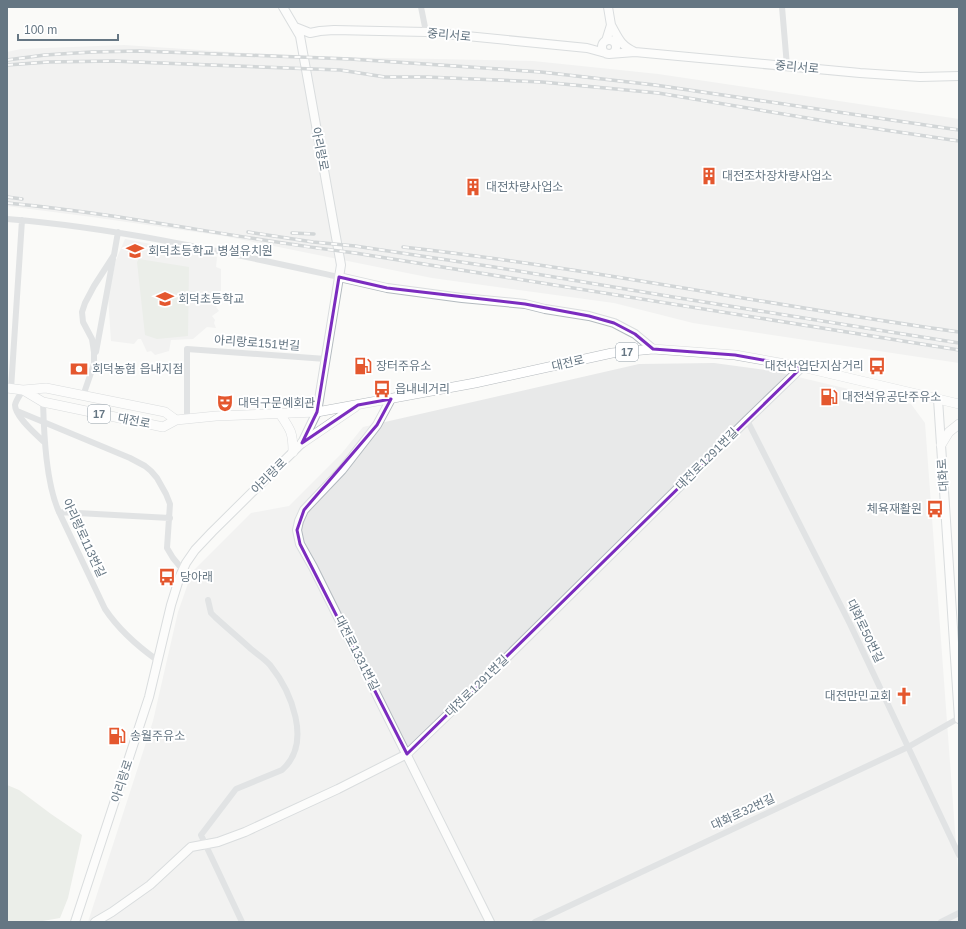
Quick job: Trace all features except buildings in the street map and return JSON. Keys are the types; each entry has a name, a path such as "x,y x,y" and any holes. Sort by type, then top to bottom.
{"main road":[{"name":"아리랑로","path":"75,922 149,697 171,605 186,563 195,550 302,443 318,412 341,265 300,36 283,7"},
{"path":"608,7 611,28 610,43 603,50 609,54"},
{"path":"296,27 310,33 301,46"},
{"path":"589,47 598,44 611,28"},
{"path":"611,28 620,43 632,51"},
{"name":"중리서로","path":"310,33 334,30 426,32 589,47"},
{"path":"589,47 610,43 632,51"},
{"path":"589,47 609,54 632,51"},
{"name":"중리서로","path":"632,51 860,73 920,77 959,76"},
{"path":"339,276 387,288 462,298 525,304 545,309 589,316 614,323 635,334 653,349"},
{"name":"대전로","path":"23,390 43,402 163,427 176,420 216,416 318,412 391,399 612,353 653,349 735,355 802,367 959,404"},
{"name":"대전로1291번길","path":"95,922 150,885 191,847 218,842 259,825 338,789 407,754 802,367"},
{"name":"대전로","path":"9,389 23,390 46,388 165,412 176,420"},
{"name":"대전로1331번길","path":"391,399 377,425 342,470 304,510 297,530 300,544 314,567 490,922"},
{"name":"대화로","path":"938,399 959,718"},
{"path":"302,443 358,405"},
{"path":"280,414 291,431 293,438 293,452"},
{"path":"941,445 949,432 959,424"}],"street":[{"path":"421,7 426,32"},
{"path":"782,7 787,66"},
{"path":"7,219 118,232 339,276"},
{"path":"9,389 22,220"},
{"path":"83,396 94,364 118,232"},
{"path":"94,364 92,340 83,322 82,312 85,302 114,255"},
{"name":"아리랑로151번길","path":"187,419 187,349 326,359"},
{"path":"23,390 16,402 15,406 17,411 21,418 45,443"},
{"name":"아리랑로113번길","path":"43,402 45,443 55,503 105,608 114,622 137,646 157,660"},
{"path":"17,411 130,458 145,466 157,478 170,504 167,548 183,570"},
{"name":"대화로50번길","path":"747,420 850,624 959,855"},
{"path":"59,512 170,518"},
{"path":"208,600 211,613 269,665 285,689 294,708 297,724 295,750 288,764 282,770 236,789 201,835 242,922"},
{"name":"대화로32번길","path":"535,922 908,747 959,718"},
{"path":"941,922 959,913"}],"highlighted area":[{"path":"339,277 387,288 525,304 589,316 614,323 635,334 653,349 735,355 802,367 407,754 300,544 297,530 304,510 377,425 391,399 358,405 302,443 317,412"}],"shaded area":[{"path":"124,45 288,56 533,61 658,74 959,119 959,363 693,323 614,303 432,278 224,236 7,206 7,52 21,49"},
{"name":"회덕초등학교","path":"125,239 217,257 216,267 221,269 221,303 216,307 219,311 212,316 215,320 214,323 216,328 207,327 193,339 171,340 169,351 155,355 151,351 147,352 141,339 138,339 134,344 111,341 108,296 116,260"},
{"path":"139,259 189,267 188,336 157,339 145,335 137,262"},
{"path":"714,363 773,371 911,404 925,423 959,885 959,922 88,922 153,721 178,612 192,572 251,513 289,506 342,453 363,427 639,364"},
{"path":"7,785 19,790 82,835 68,898 60,918 37,922 7,922"}],"railway":[{"path":"7,60 45,55 139,51 350,59 541,72 655,85 959,130"},
{"path":"7,65 48,62 113,61 340,70 385,77 426,77 542,82 658,93 831,122 959,141"},
{"path":"7,197 22,199"},
{"path":"7,203 94,213 268,241 355,253 959,350"},
{"path":"248,232 313,242 355,246 494,267 959,343"},
{"path":"292,233 314,234"},
{"path":"403,247 542,265 820,311 959,332"}],"place":[{"name":"대전조차장차량사업소","path":"709,176"},
{"name":"대전차량사업소","path":"473,187"},
{"name":"회덕초등학교 병설유치원","path":"135,251"},
{"name":"회덕초등학교","path":"165,299"},
{"name":"장터주유소","path":"363,366"},
{"name":"대전산업단지삼거리","path":"877,366"},
{"name":"회덕농협 읍내지점","path":"79,369"},
{"name":"읍내네거리","path":"382,389"},
{"name":"대전석유공단주유소","path":"829,397"},
{"name":"대덕구문예회관","path":"225,403"},
{"name":"체육재활원","path":"935,509"},
{"name":"당아래","path":"167,577"},
{"name":"대전만민교회","path":"904,696"},
{"name":"송월주유소","path":"117,736"}]}
